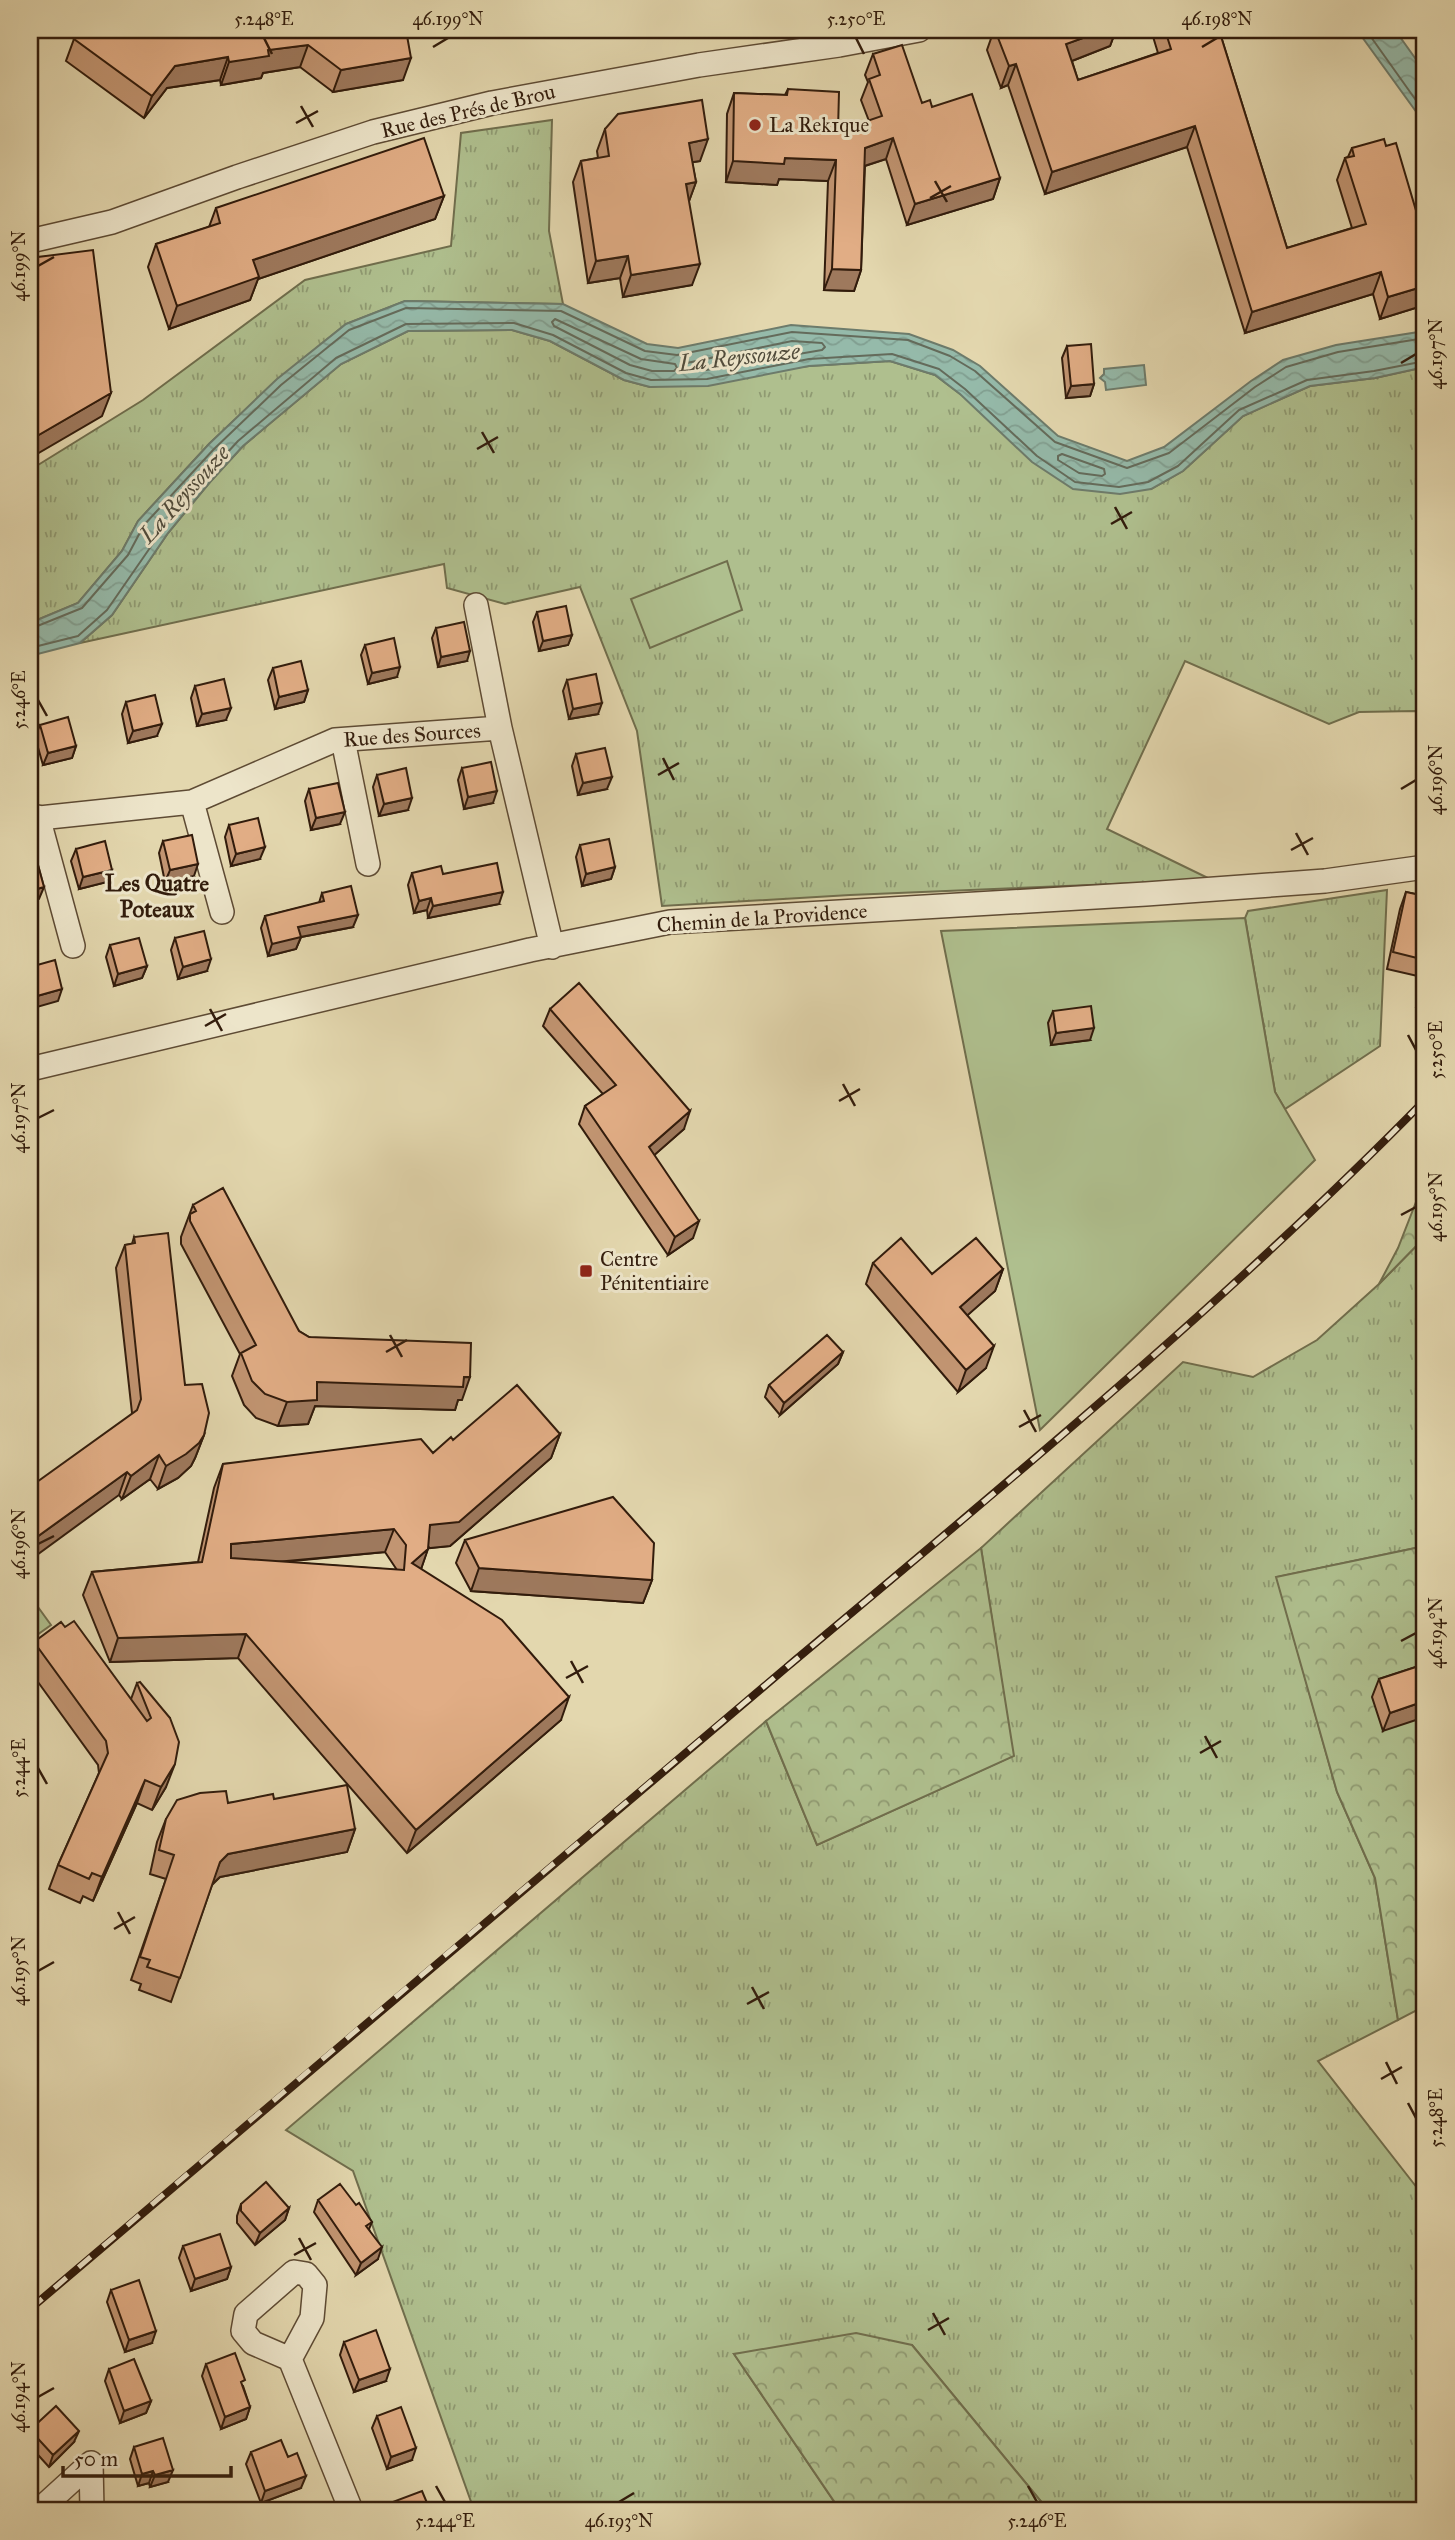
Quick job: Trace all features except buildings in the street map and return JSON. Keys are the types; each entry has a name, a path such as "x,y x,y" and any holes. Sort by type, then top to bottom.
{"street":[{"name":"Rue des Prés de Brou","path":"30,242 112,222 373,132 492,103 699,65 839,45 919,30"},
{"path":"476,605 500,728"},
{"name":"Rue des Sources","path":"34,818 192,802 335,740 500,728 552,947"},
{"path":"343,740 368,863"},
{"path":"192,802 222,912"},
{"path":"34,818 73,946"},
{"name":"Chemin de la Providence","path":"30,1069 389,983 670,922 1325,881 1425,867"},
{"path":"290,2359 352,2510"},
{"path":"52,2510 47,2504 91,2463 92,2510"}],"green space":[{"path":"552,120 549,231 563,304 405,301 346,324 277,380 209,444 138,521 122,551 78,603 30,623 30,470 143,400 305,280 451,246 461,133"},
{"path":"512,330 550,341 624,380 650,387 809,366 890,361 935,375 960,394 1151,489 1183,471 1243,416 1310,386 1375,378 1425,367 1425,718 1415,711 1359,712 1329,724 1185,661 1107,829 1212,880 850,895 662,906 637,731 580,587 505,604 447,588 444,564 80,643 112,615 168,533 243,446 341,364 408,331"},
{"path":"727,561 742,610 650,648 631,599"},
{"path":"1387,890 1380,1046 1285,1109 1275,1092 1245,918 1248,911"},
{"path":"1245,918 1275,1092 1315,1160 1040,1430 941,931"},
{"path":"1425,1179 1425,1237 1379,1284 1398,1248"},
{"path":"1425,1237 1425,1546 1277,1577 1337,1792 1375,1878 1398,2020 1318,2061 1425,2198 1425,2510 1048,2510 912,2345 734,2354 839,2509 837,2510 474,2510 353,2171 286,2130 766,1721 817,1845 1013,1756 981,1548 1183,1362 1253,1377 1317,1340 1379,1284"},
{"path":"1425,1546 1425,2006 1398,2020 1375,1878 1337,1792 1276,1577"},
{"path":"981,1548 1014,1756 817,1845 766,1721"},
{"path":"30,1596 51,1625 30,1640"},
{"path":"856,2333 912,2345 1048,2510 840,2510 734,2354"}],"water":[{"path":"1357,30 1395,30 1425,72 1425,124"},
{"name":"La Reyssouze","path":"405,301 563,304 647,344 678,348 791,325 909,334 953,350 980,366 1058,436 1127,461 1164,447 1283,360 1336,345 1425,331 1425,367 1375,378 1310,386 1243,416 1183,471 1151,489 1120,494 1073,489 1032,462 960,394 935,375 890,361 809,366 708,386 650,387 624,380 550,341 512,330 408,331 341,364 243,446 168,533 112,615 80,643 30,656 30,623 78,603 122,551 138,521 209,444 277,379 346,324"},
{"path":"1144,365 1146,385 1106,390 1105,382 1100,378 1104,369"}],"railway":[{"path":"30,2309 1113,1391 1272,1248 1425,1100"}],"place":[{"name":"La Rek1que","path":"755,125"},
{"name":"Centre Pénitentiaire","path":"586,1271"}],"district":[{"name":"Les Quatre Poteaux","path":"157,896"}]}
